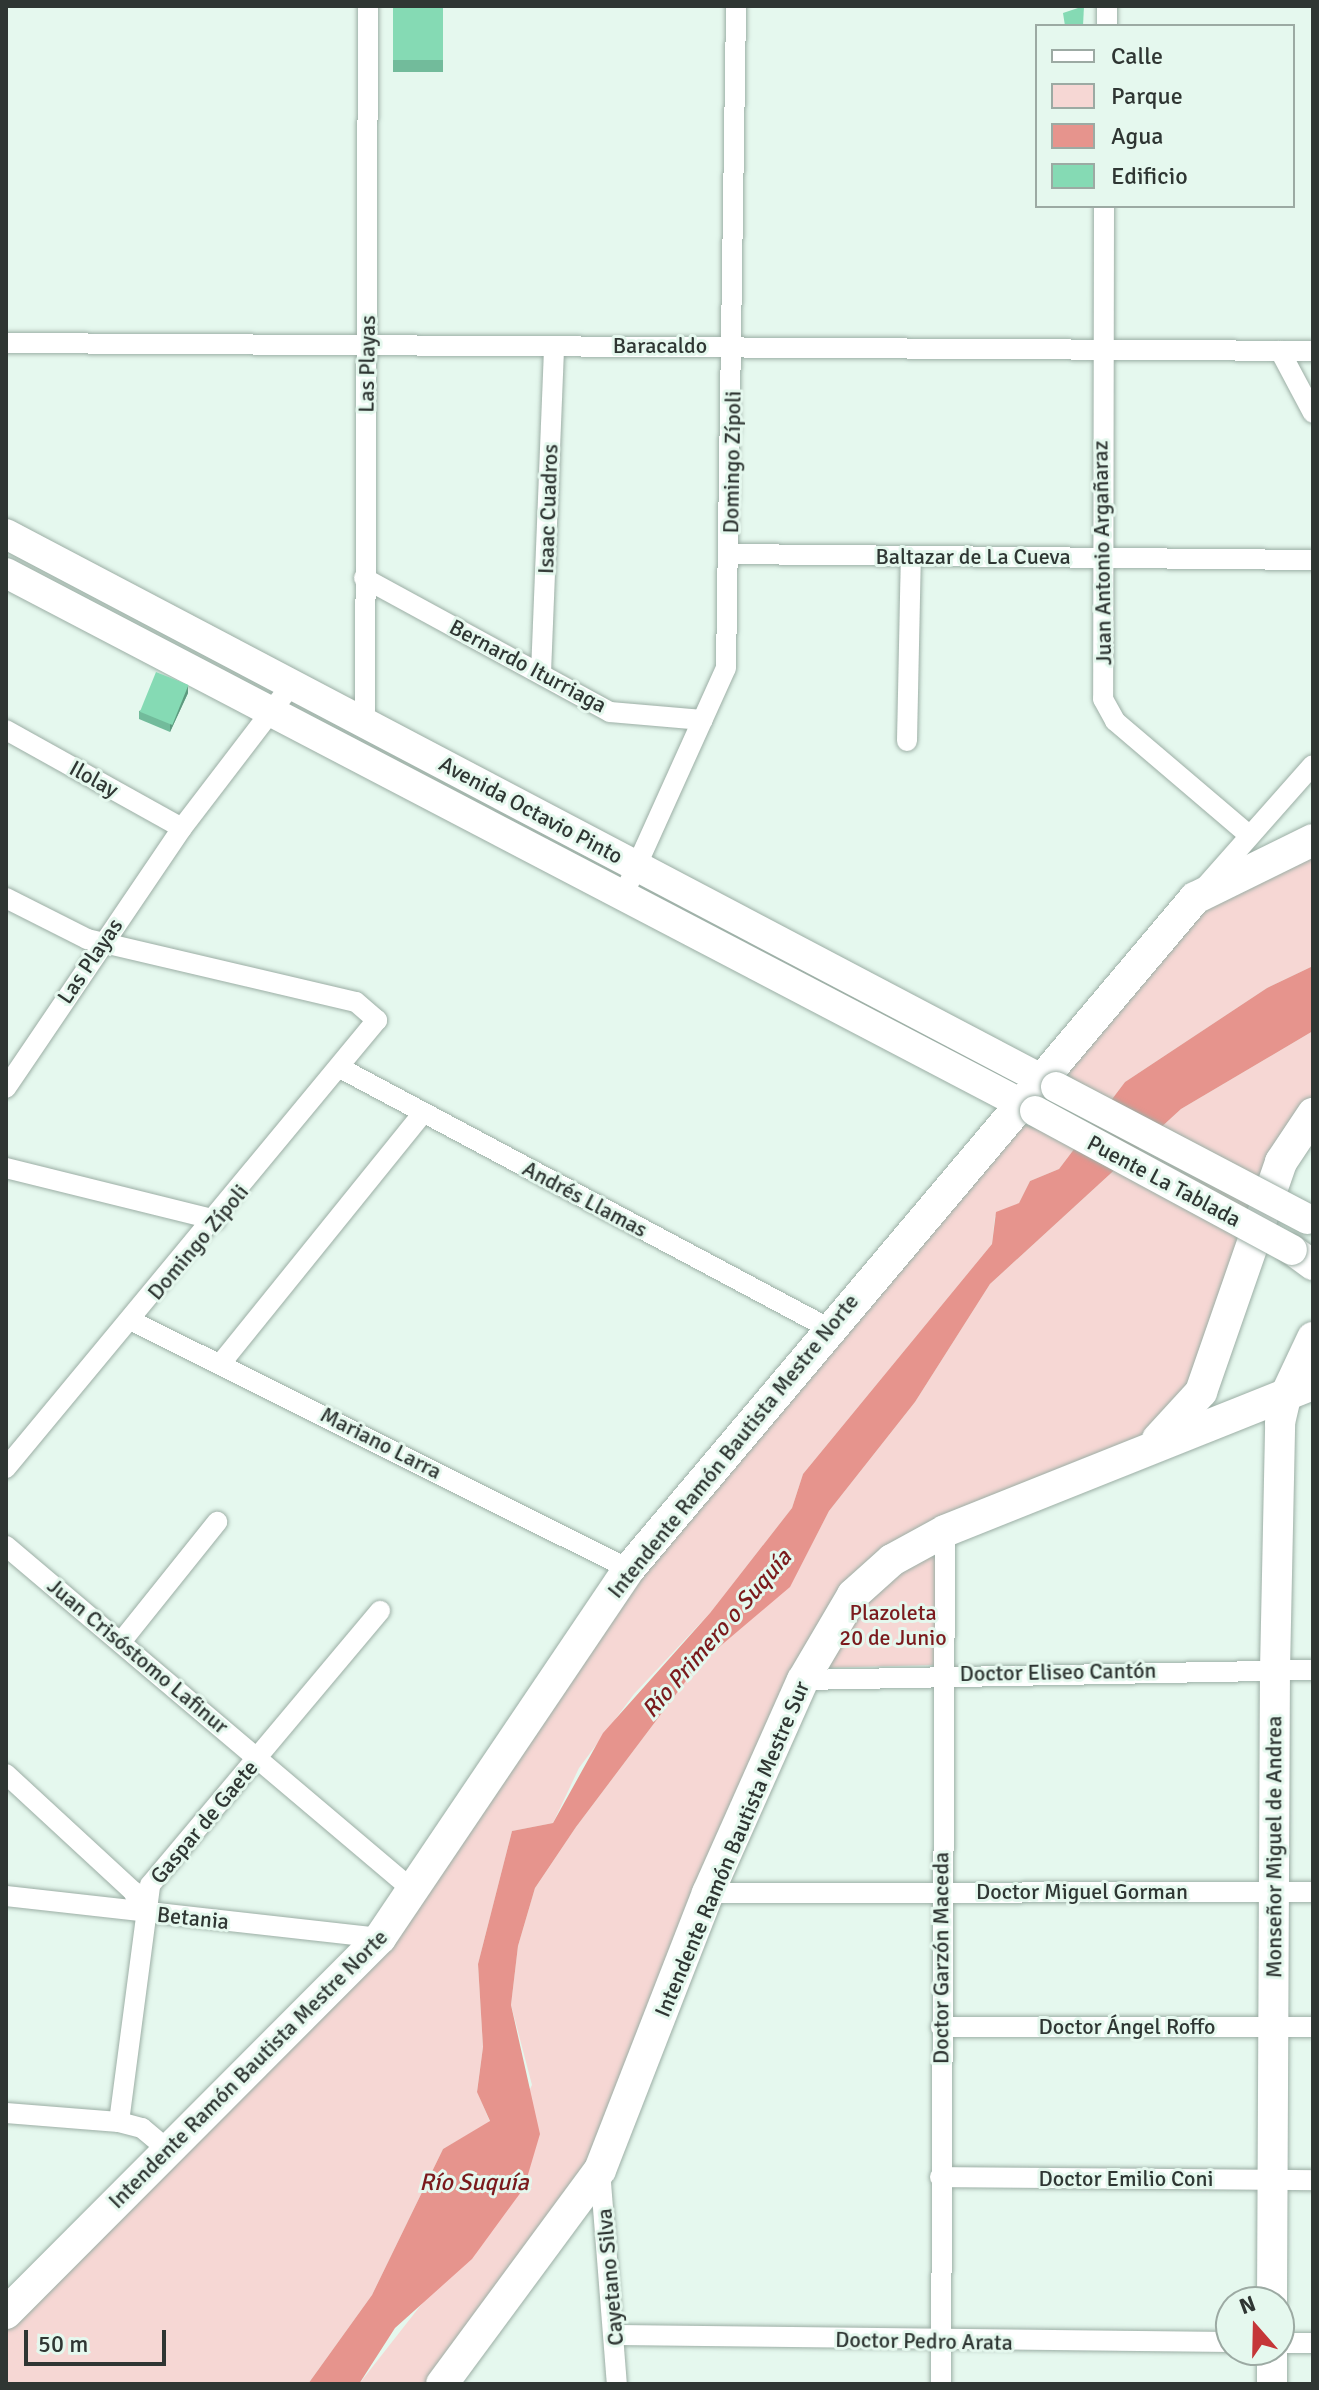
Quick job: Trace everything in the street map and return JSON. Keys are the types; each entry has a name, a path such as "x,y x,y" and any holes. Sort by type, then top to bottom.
{"main road":[{"name":"Avenida Octavio Pinto","path":"6,534 635,866 1037,1094"},
{"name":"Avenida Octavio Pinto","path":"6,573 272,709 623,896 1037,1094"},
{"name":"Intendente Ramón Bautista Mestre Norte","path":"6,2313 380,1938 415,1892 629,1569 828,1328 1037,1094 1195,898 1313,840"},
{"name":"Puente La Tablada","path":"1037,1094 1310,1221"},
{"name":"Puente La Tablada","path":"1037,1094 1303,1257"},
{"name":"Intendente Ramón Bautista Mestre Sur","path":"1147,1450 1201,1392 1281,1162 1313,1114"},
{"path":"1300,1389 1313,1338"},
{"name":"Intendente Ramón Bautista Mestre Sur","path":"442,2384 600,2170 708,1893 803,1680 868,1580 945,1531 1300,1389"},
{"name":"Monseñor Miguel de Andrea","path":"1272,2286 1275,1670 1280,1423 1300,1389"}],"street":[{"name":"Las Playas","path":"365,722 368,6"},
{"name":"Domingo Zípoli","path":"623,896 726,668 735,347 736,6"},
{"name":"Juan Antonio Argañaraz","path":"1104,208 1099,557 1106,709 1249,835"},
{"name":"Baracaldo","path":"6,343 367,341 1101,355 1313,351"},
{"name":"Isaac Cuadros","path":"541,673 554,346"},
{"path":"1280,351 1313,413"},
{"name":"Baltazar de La Cueva","path":"730,554 1313,560"},
{"path":"907,741 911,557"},
{"name":"Bernardo Iturriaga","path":"364,578 610,712 703,720"},
{"name":"Las Playas","path":"6,1088 182,828 293,683"},
{"name":"Ilolay","path":"6,730 182,828"},
{"path":"1195,898 1313,765"},
{"path":"6,898 102,942"},
{"name":"Domingo Zípoli","path":"6,1468 373,1033 372,1010 102,942"},
{"name":"Andrés Llamas","path":"342,1069 828,1328"},
{"path":"222,1362 423,1113"},
{"path":"6,1168 216,1220"},
{"name":"Mariano Larra","path":"132,1321 222,1362 629,1569"},
{"path":"121,1642 217,1522"},
{"name":"Doctor Garzón Maceda","path":"941,2384 945,1531"},
{"name":"Juan Crisóstomo Lafinur","path":"6,1546 415,1892"},
{"name":"Gaspar de Gaete","path":"119,2122 143,1912 150,1885 380,1611"},
{"name":"Doctor Eliseo Cantón","path":"803,1680 945,1674 1313,1670"},
{"path":"6,1774 133,1891 143,1912"},
{"name":"Doctor Miguel Gorman","path":"708,1893 1313,1892"},
{"name":"Betania","path":"6,1896 380,1938"},
{"name":"Doctor Ángel Roffo","path":"941,2027 1313,2027"},
{"path":"6,2113 119,2122 142,2128 168,2150"},
{"path":"6,2130 30,2116"},
{"name":"Cayetano Silva","path":"600,2170 617,2335 617,2384"},
{"name":"Doctor Emilio Coni","path":"940,2177 1313,2180"},
{"name":"Doctor Pedro Arata","path":"617,2335 941,2342 1215,2342"}],"green space":[{"path":"1313,840 1313,966 1267,988 1125,1082 1059,1169 1030,1181 1019,1203 995,1216 992,1244 803,1474 792,1508 710,1613 634,1694 579,1768 553,1823 512,1831 478,1964 483,2047 477,2091 490,2122 443,2149 372,2295 308,2384 6,2384 6,2313 356,1963 629,1569 1195,898"},
{"path":"1313,1031 1313,1114 1182,1416 853,1595 600,2170 442,2384 359,2384 428,2296 532,2085 511,2005 518,1946 535,1888 576,1827 698,1665 790,1586 829,1511 915,1402 990,1284 1181,1109"},
{"name":"Plazoleta 20 de Junio","path":"936,1544 935,1665 817,1668 861,1599"}],"water":[{"name":"Río Suquía","path":"1313,966 1313,1031 1181,1109 990,1284 915,1402 829,1511 790,1587 698,1665 576,1827 535,1888 518,1946 511,2005 540,2134 524,2188 472,2259 395,2328 359,2384 308,2384 372,2295 443,2149 490,2121 477,2092 483,2047 478,1964 512,1831 553,1823 603,1733 710,1613 792,1508 803,1474 992,1244 996,1212 1019,1203 1030,1181 1059,1169 1125,1082 1267,988"}],"building":[{"path":"393,6 443,6 443,60 393,60"},
{"path":"1084,6 1083,24 1065,24 1063,13"},
{"path":"156,672 188,685 172,725 140,712"}],"water label":[{"name":"Río Primero o Suquía","path":"717,1634"}]}
